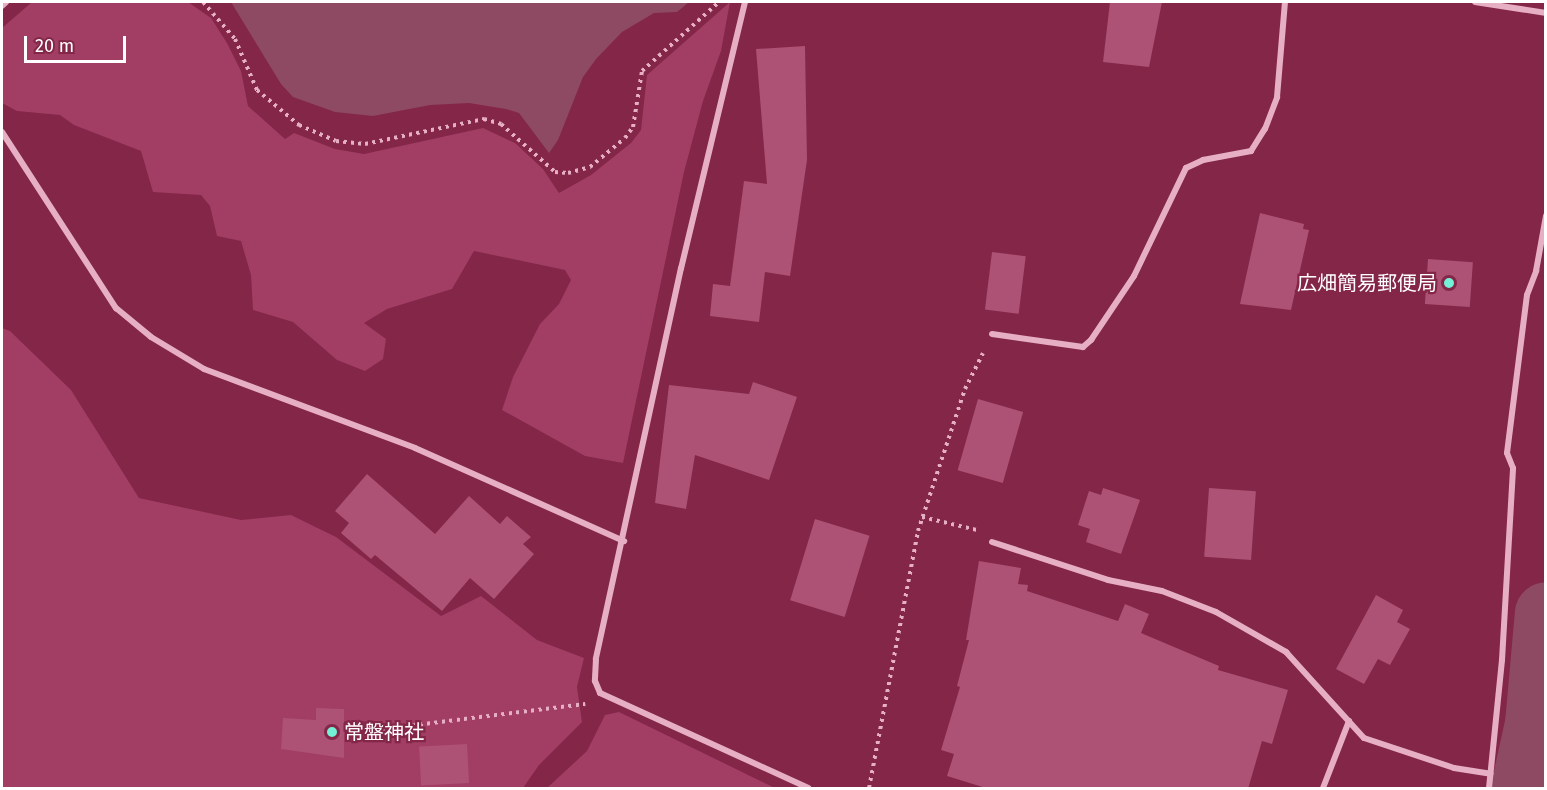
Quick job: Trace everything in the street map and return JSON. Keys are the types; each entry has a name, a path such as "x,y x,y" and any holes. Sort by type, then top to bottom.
{"street":[{"path":"2,6 6,2"},
{"path":"745,2 681,268 624,541 596,659 595,681 600,693 808,789"},
{"path":"992,334 1083,347 1091,340 1134,276 1186,168 1203,160 1251,151 1265,129 1277,97 1285,2"},
{"path":"1475,2 1545,13"},
{"path":"2,132 110,300 151,337 204,369 415,448 624,541"},
{"path":"1490,789 1502,660 1513,468 1507,453 1527,295 1536,271 1545,216"},
{"path":"992,542 1108,580 1162,591 1216,612 1286,652 1364,738 1454,768 1491,774"},
{"path":"1323,789 1349,721"}],"path":[{"path":"203,2 235,39 257,90 300,125 336,141 365,144 484,119 501,124 555,172 568,173 590,166 625,138 633,127 642,71 719,2"},
{"path":"869,789 906,584 922,516 965,388 992,334"},
{"path":"922,516 986,532 992,542"},
{"path":"360,732 568,708"}],"shaded area":[{"path":"32,2 188,2 211,18 227,43 241,71 248,106 285,139 294,133 335,149 364,154 483,128 515,143 543,169 559,193 591,175 631,143 641,130 647,75 730,2 721,51 703,101 684,172 623,463 585,456 502,410 513,377 540,324 559,304 571,280 565,270 474,251 452,289 387,309 364,323 386,339 383,359 365,371 337,360 293,322 253,310 251,275 241,241 217,236 210,206 201,195 153,192 141,151 74,125 60,115 17,111 2,103 2,28"},
{"path":"231,2 689,2 677,12 654,13 622,32 596,59 583,77 558,140 549,153 519,113 506,109 469,103 430,105 373,116 335,112 293,97 281,84"},
{"path":"2,328 10,331 71,390 139,498 241,520 291,515 336,537 441,616 481,596 537,640 584,658 577,687 582,722 539,765 523,788 2,788"},
{"path":"619,712 775,788 547,788 587,751 605,715"}],"building":[{"path":"1110,2 1162,2 1149,67 1103,62"},
{"path":"805,46 807,160 790,276 765,272 759,322 710,316 713,284 730,286 744,181 767,184 756,49"},
{"path":"1260,213 1304,224 1303,229 1309,230 1291,310 1240,304"},
{"path":"992,252 1026,256 1019,314 985,310"},
{"path":"1428,259 1473,262 1470,307 1425,304"},
{"path":"753,382 797,397 769,480 695,455 686,509 655,503 669,385 749,394"},
{"path":"978,399 1023,412 1003,483 958,470"},
{"path":"367,474 435,534 469,496 500,524 507,516 531,537 523,544 534,554 494,599 470,578 442,611 375,555 371,559 341,533 349,523 335,511"},
{"path":"1103,488 1140,500 1121,554 1086,542 1090,529 1078,525 1089,491 1101,495"},
{"path":"1209,488 1256,491 1251,560 1204,557"},
{"path":"815,519 870,536 845,617 790,600"},
{"path":"979,561 1021,568 1018,584 1028,585 1027,591 1118,621 1125,604 1149,614 1141,633 1219,666 1218,670 1288,690 1272,744 1262,741 1248,789 989,789 947,776 954,754 941,750 960,687 957,686 969,640 966,640"},
{"path":"1376,595 1403,610 1397,622 1410,629 1390,665 1378,659 1364,684 1336,669"},
{"path":"316,708 344,709 344,758 281,749 283,718 316,720"},
{"path":"467,744 469,783 421,785 419,747"}],"waterway":[{"path":"1522,788 1536,724 1546,613"}],"place":[{"name":"広畑簡易郵便局","path":"1449,283"},
{"name":"常盤神社","path":"332,732"}]}
